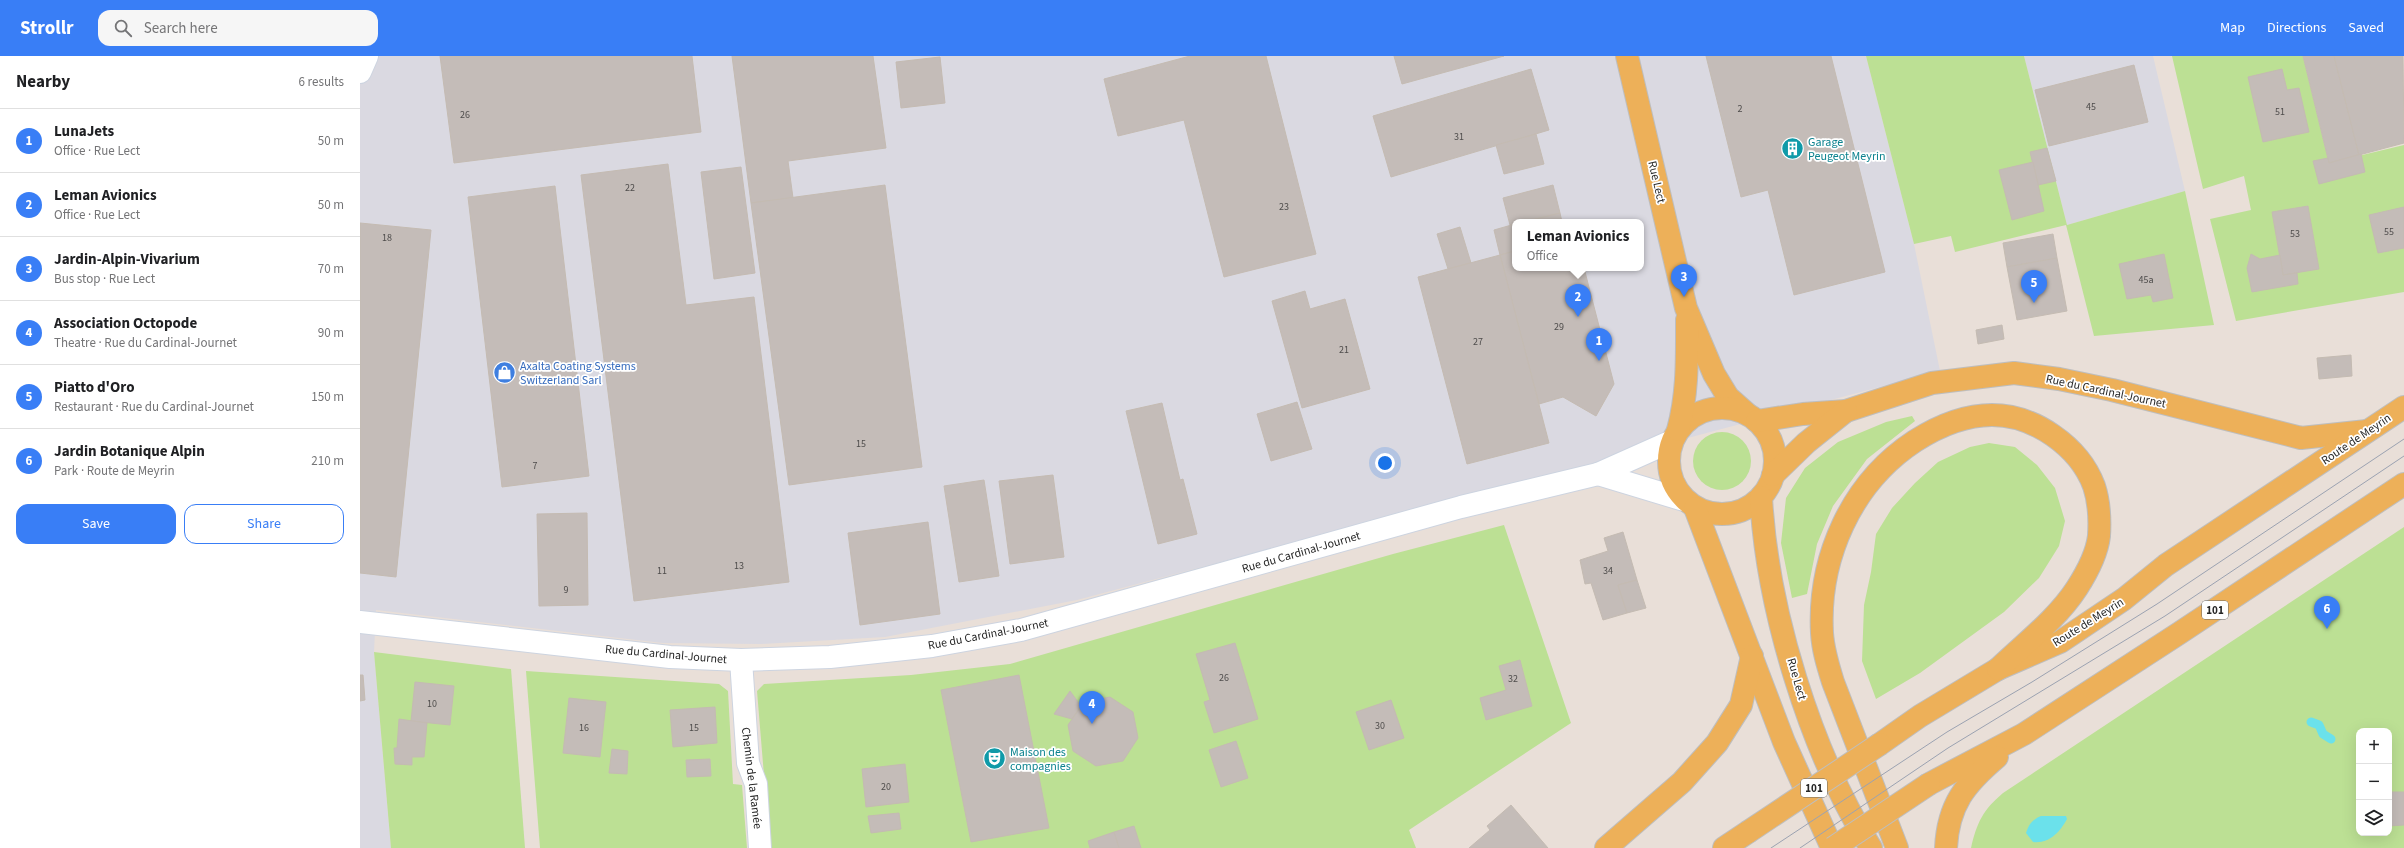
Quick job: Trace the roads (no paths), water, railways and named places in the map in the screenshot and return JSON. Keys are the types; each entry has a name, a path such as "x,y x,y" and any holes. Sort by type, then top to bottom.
{"main road":[{"name":"Rue Lect","path":"1627,56 1686,308 1714,374 1728,396 1751,417"},
{"name":"Rue Lect","path":"1675,435 1684,408 1688,379 1686,308"},
{"name":"Rue du Cardinal-Journet","path":"1751,417 1846,411 1932,383 2014,373 2059,379 2112,390 2300,438 2367,431"},
{"name":"Route de Meyrin","path":"1724,848 1920,716 1998,669 2060,642 2124,599 2166,565 2404,407"},
{"path":"1690,504 1712,514 1730,514 1747,508 1761,497 1773,475 1775,460 1772,445 1766,432 1751,417 1728,408 1709,409 1692,417 1675,435 1669,453 1671,478 1690,504 1752,656 1784,742 1833,848"},
{"name":"Rue du Cardinal-Journet","path":"1773,475 1806,443 1846,411"},
{"path":"1897,848 1833,682 1825,654 1822,635 1822,603 1828,567 1838,534 1852,508 1870,480 1900,452 1945,425 1972,417 1992,415 2032,424 2068,448 2094,486 2099,537 2093,554 2077,588 2058,610 1998,669"},
{"name":"101","path":"1833,848 1929,784 2024,734 2404,484"},
{"name":"Rue Lect","path":"1761,497 1763,529 1777,612 1805,707 1852,817 1871,848"},
{"path":"1606,848 1682,782 1716,743 1741,705 1752,656"},
{"path":"1946,848 1947,829 1953,809 1962,791 1978,772 2024,734"},
{"path":"1852,817 1861,848"}],"street":[{"path":"360,72 367,56"},
{"name":"Rue du Cardinal-Journet","path":"360,622 670,657 741,660 830,657 916,648 1021,630 1461,507 1598,474 1675,435"},
{"path":"1598,474 1690,504"},
{"name":"Chemin de la Ramée","path":"741,660 748,763 756,784 760,848"}],"water":[{"path":"2041,816 2066,816 2067,819 2057,833 2049,839 2033,842 2026,833 2031,823"}],"waterway":[{"path":"2311,722 2319,725 2323,734 2331,739"}],"tram line":[{"path":"1771,848 1947,732 2032,682 2157,604 2404,439"},
{"path":"1800,848 1948,748 2165,616 2404,456"}],"place":[{"name":"Garage Peugeot Meyrin","path":"1792,149"},
{"name":"Jardin-Alpin-Vivarium","path":"1684,297"},
{"name":"Piatto d'Oro","path":"2034,303"},
{"name":"Leman Avionics","path":"1578,317"},
{"name":"LunaJets","path":"1599,361"},
{"name":"Axalta Coating Systems Switzerland Sarl","path":"504,373"},
{"name":"Jardin Botanique Alpin","path":"2327,629"},
{"name":"Association Octopode","path":"1092,724"},
{"name":"Maison des compagnies","path":"995,759"}]}
